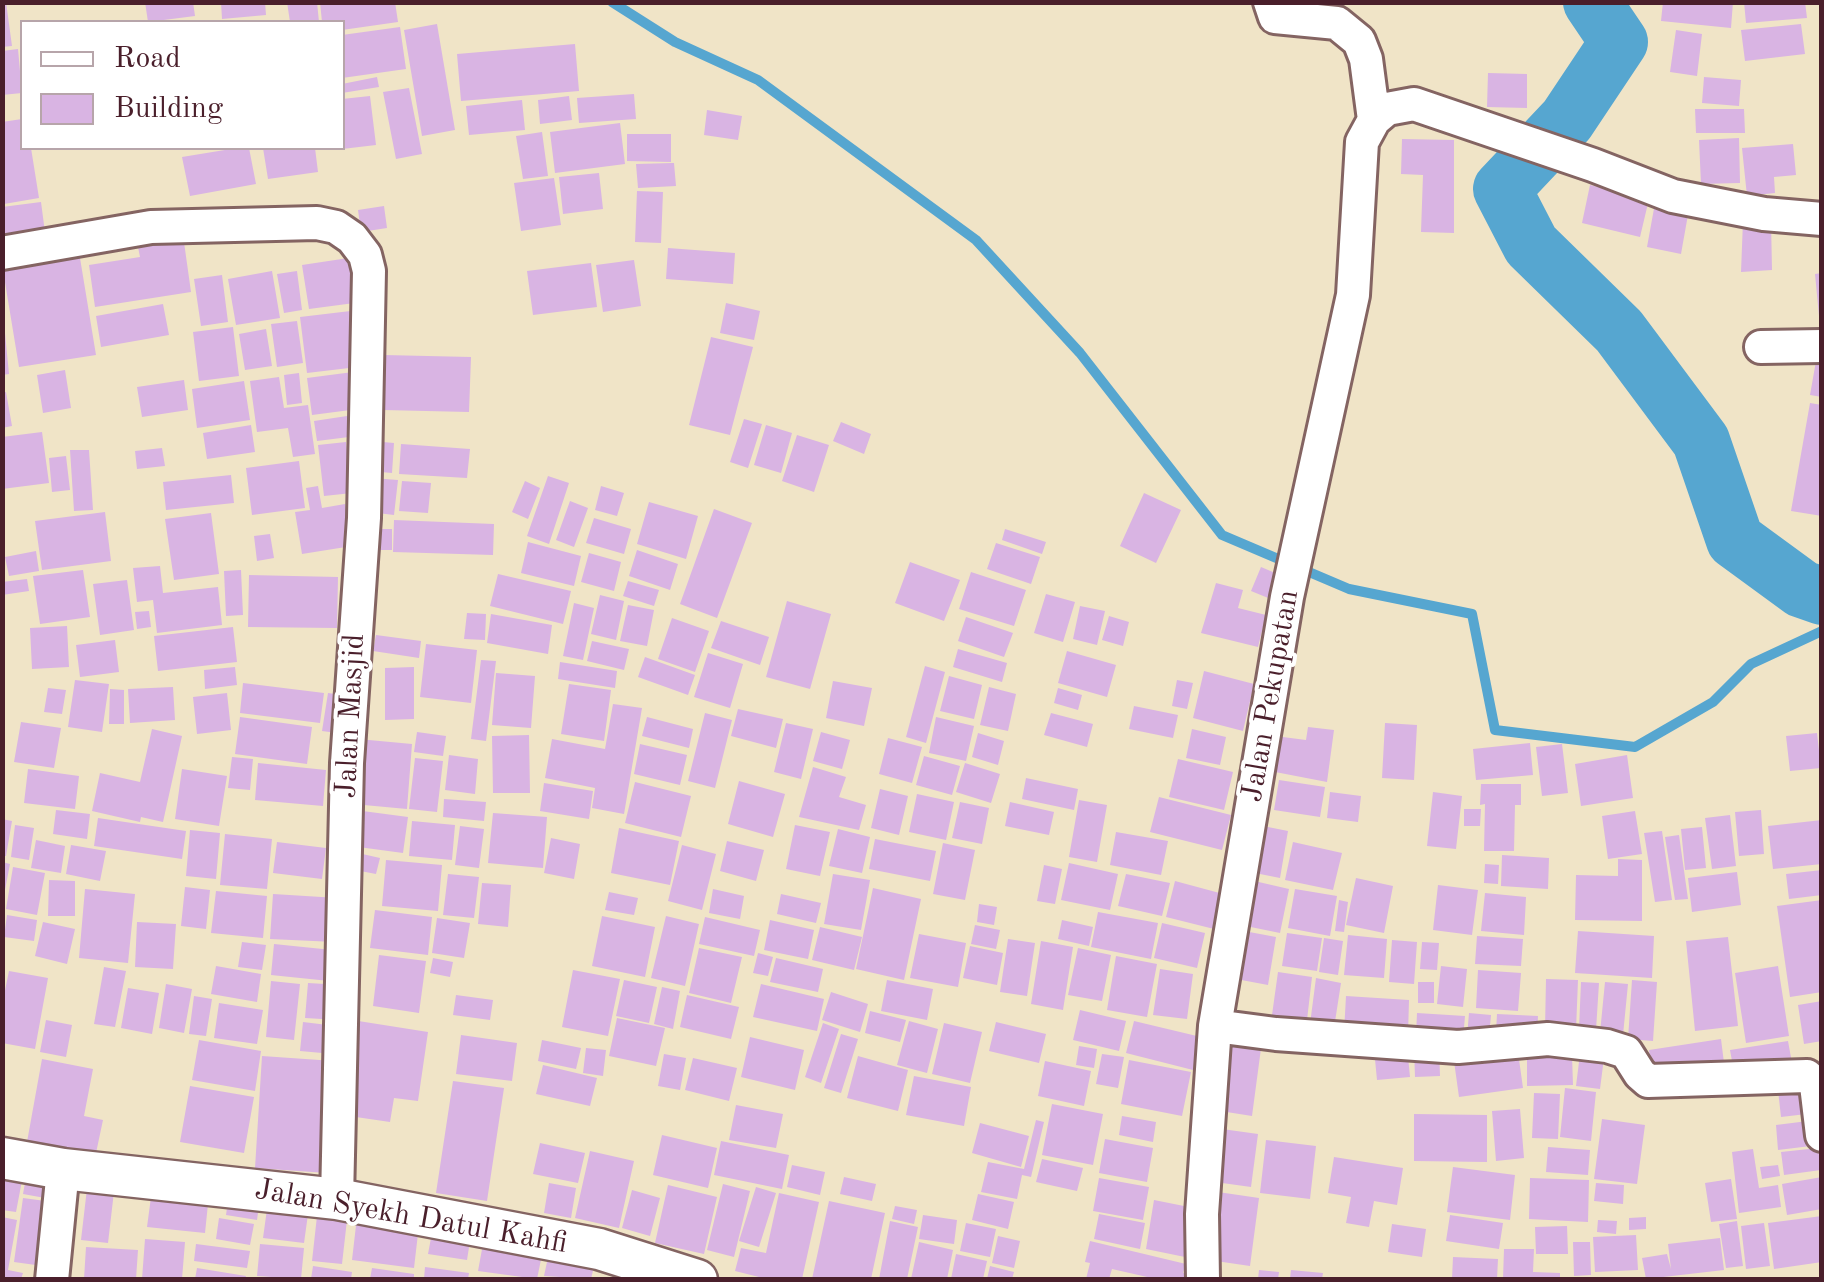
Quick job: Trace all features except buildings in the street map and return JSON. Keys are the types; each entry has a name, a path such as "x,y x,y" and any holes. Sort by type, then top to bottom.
{"street":[{"path":"1270,2 1275,17 1337,23 1359,41 1366,59 1374,120"},
{"path":"1374,120 1388,109 1414,104 1673,196 1764,214 1822,218"},
{"name":"Jalan Pekupatan","path":"1203,1280 1202,1214 1214,1026 1286,597 1353,296 1362,142 1374,120"},
{"name":"Jalan Masjid","path":"2,253 151,227 317,223 336,227 352,238 365,255 369,271 364,518 347,763 337,1198"},
{"path":"1761,347 1822,346"},
{"path":"1214,1026 1458,1048 1548,1039 1607,1046 1626,1052 1648,1082 1807,1076 1816,1085 1822,1134"},
{"name":"Jalan Syekh Datul Kahfi","path":"2,1158 62,1169 337,1198 598,1250 697,1280"},
{"path":"52,1280 62,1169"}],"waterway":[{"path":"612,2 675,42 758,80 976,240 1080,353 1222,535 1349,589 1472,614 1495,730 1635,747 1713,702 1751,664 1822,631"},
{"path":"1592,2 1619,42 1567,120 1502,189 1531,245 1619,331 1701,441 1735,540 1802,589 1822,596"}]}
